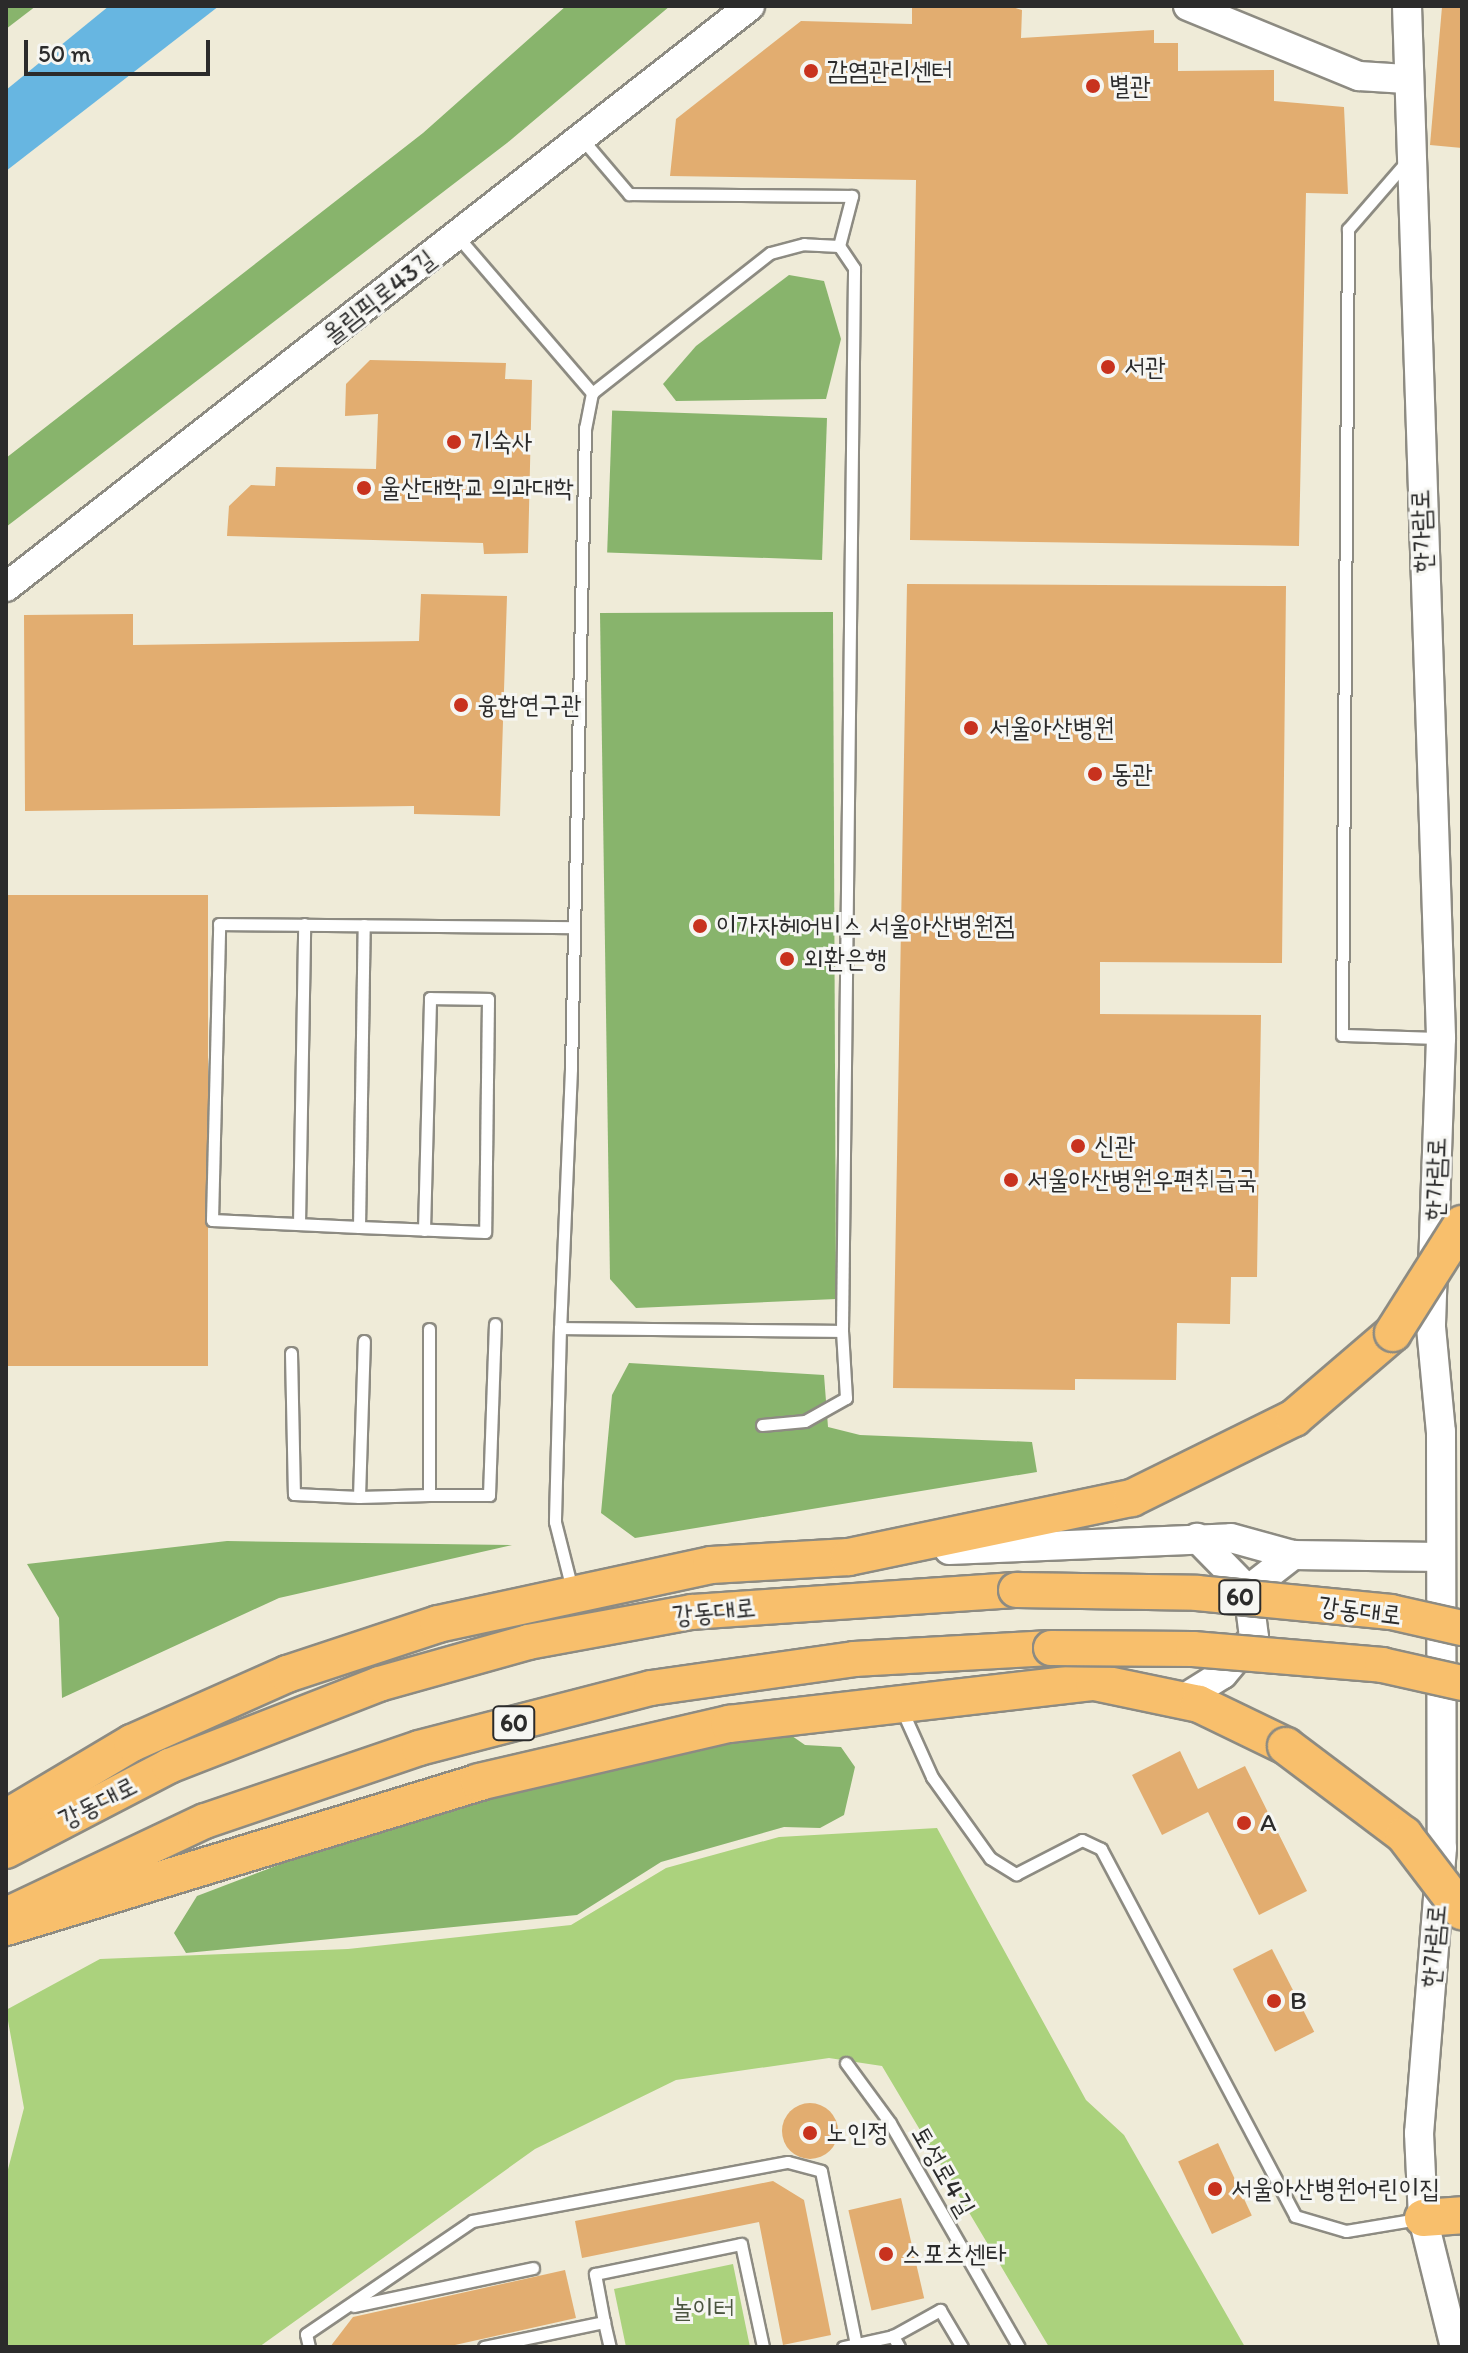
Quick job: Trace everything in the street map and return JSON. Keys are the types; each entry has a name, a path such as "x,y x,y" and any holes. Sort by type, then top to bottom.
{"highway":[{"path":"6,1818 23,1802 132,1743 287,1674 438,1624 572,1590 711,1565 849,1557 1093,1510 1175,1481 1294,1418 1393,1333 1462,1224"},
{"path":"6,1927 479,1782 729,1724 1094,1682 1183,1699 1286,1746 1404,1835 1462,1911"},
{"path":"1423,2218 1462,2215"}],"main road":[{"name":"강동대로","path":"6,1851 183,1761 379,1684 528,1642 692,1612 1016,1590 1197,1593 1391,1612 1462,1628"},
{"name":"강동대로","path":"6,1915 205,1821 419,1748 651,1688 854,1659 1051,1648 1193,1649 1366,1663 1462,1683"}],"street":[{"name":"올림픽로43길","path":"6,587 750,6"},
{"path":"1188,6 1359,76 1406,79"},
{"name":"한가람로","path":"1407,6 1407,161 1441,1038 1431,1327 1441,1557 1442,1848 1419,2133 1423,2218 1455,2347"},
{"path":"1183,1699 1223,1674 1254,1637 1248,1590 1197,1538"},
{"path":"849,1557 1231,1538 1293,1555 1441,1557"},
{"path":"1248,1590 1293,1555"}],"lane":[{"path":"583,139 629,194 852,196 839,246 854,268 842,1331 846,1398 805,1421 762,1425"},
{"path":"1407,161 1348,229 1342,1035 1441,1038"},
{"path":"457,237 592,393"},
{"path":"572,1590 555,1522 574,927 585,428 592,393 770,253 804,244 839,246"},
{"path":"424,1230 430,998 488,999 485,1232 424,1230 212,1220 219,924 574,927"},
{"path":"299,1224 304,924"},
{"path":"359,1227 364,925"},
{"path":"291,1353 294,1494 359,1497 489,1495 495,1324"},
{"path":"560,1328 842,1331"},
{"path":"429,1329 429,1495"},
{"path":"359,1497 364,1341"},
{"path":"900,1705 932,1777 990,1858 1016,1874 1082,1840 1101,1849 1295,2216 1346,2231 1423,2218"},
{"name":"토성로4길","path":"846,2063 890,2123 1019,2347"},
{"path":"309,2347 306,2334 472,2221 788,2162 821,2171 856,2344"},
{"path":"610,2347 595,2274 741,2244 763,2347"},
{"path":"346,2307 533,2268"},
{"path":"843,2347 896,2342 940,2310 962,2347"},
{"path":"484,2347 604,2322"}],"green space":[{"path":"6,6 36,6 6,29"},
{"path":"566,6 670,6 507,143 6,527 6,458 423,133"},
{"path":"789,275 824,281 841,339 826,399 676,401 663,384 696,346"},
{"path":"612,410 827,418 822,560 607,552"},
{"path":"833,612 836,1299 636,1308 610,1279 600,613"},
{"path":"629,1363 824,1375 828,1427 860,1435 1032,1442 1037,1472 635,1538 601,1513 612,1395"},
{"path":"227,1541 512,1545 279,1598 62,1698 59,1618 27,1564"},
{"path":"782,1729 805,1745 841,1747 855,1767 844,1815 820,1828 784,1827 661,1862 577,1915 186,1953 174,1933 197,1896 484,1786"},
{"path":"937,1828 1086,2100 1124,2135 1245,2347 1049,2347 882,2066 829,2058 676,2080 535,2149 259,2347 6,2347 6,2177 24,2108 6,2010 100,1959 348,1949 571,1925 666,1868 779,1837"},
{"name":"놀이터","path":"733,2264 750,2347 626,2347 614,2289"}],"water":[{"path":"109,6 219,6 6,171 6,90"}],"building":[{"name":"서관","path":"912,6 1008,6 1022,10 1021,38 1154,30 1154,43 1178,43 1178,71 1274,70 1274,101 1344,107 1348,194 1306,193 1299,546 910,540 916,180 670,176 676,119 801,21 912,24"},
{"path":"1442,7 1462,8 1462,148 1430,145"},
{"name":"기숙사","path":"370,360 506,363 505,379 532,380 528,553 484,554 483,543 227,536 229,506 251,485 275,486 276,467 376,469 378,414 345,416 346,384"},
{"path":"907,584 1286,586 1282,963 1100,962 1100,1014 1261,1015 1257,1277 1231,1277 1230,1324 1177,1323 1176,1380 1075,1379 1075,1390 893,1388"},
{"path":"421,594 507,596 500,816 414,814 414,806 25,811 24,615 133,614 133,645 419,641"},
{"path":"6,895 208,895 208,1366 6,1366"},
{"name":"A","path":"1180,1751 1198,1789 1245,1766 1307,1891 1259,1915 1208,1812 1162,1835 1132,1775"},
{"name":"B","path":"1272,1949 1314,2032 1275,2052 1233,1969"},
{"name":"노인정","path":"810,2103 830,2111 838,2131 830,2151 810,2159 790,2151 782,2131 790,2111"},
{"name":"서울아산병원어린이집","path":"1218,2143 1252,2216 1212,2234 1178,2162"},
{"path":"773,2181 804,2200 831,2335 783,2345 759,2222 582,2258 575,2221"},
{"name":"스포츠센타","path":"901,2198 924,2298 872,2311 848,2210"},
{"path":"565,2270 576,2318 446,2347 330,2347 353,2317"}],"place":[{"name":"감염관리센터","path":"811,71"},
{"name":"별관","path":"1093,86"},
{"name":"서관","path":"1108,367"},
{"name":"기숙사","path":"454,442"},
{"name":"울산대학교 의과대학","path":"364,488"},
{"name":"융합연구관","path":"461,705"},
{"name":"서울아산병원","path":"971,728"},
{"name":"동관","path":"1095,774"},
{"name":"이가자헤어비스 서울아산병원점","path":"700,926"},
{"name":"외환은행","path":"787,959"},
{"name":"신관","path":"1078,1146"},
{"name":"서울아산병원우편취급국","path":"1011,1180"},
{"name":"A","path":"1244,1823"},
{"name":"B","path":"1274,2001"},
{"name":"노인정","path":"810,2133"},
{"name":"서울아산병원어린이집","path":"1215,2189"},
{"name":"스포츠센타","path":"886,2254"}]}
